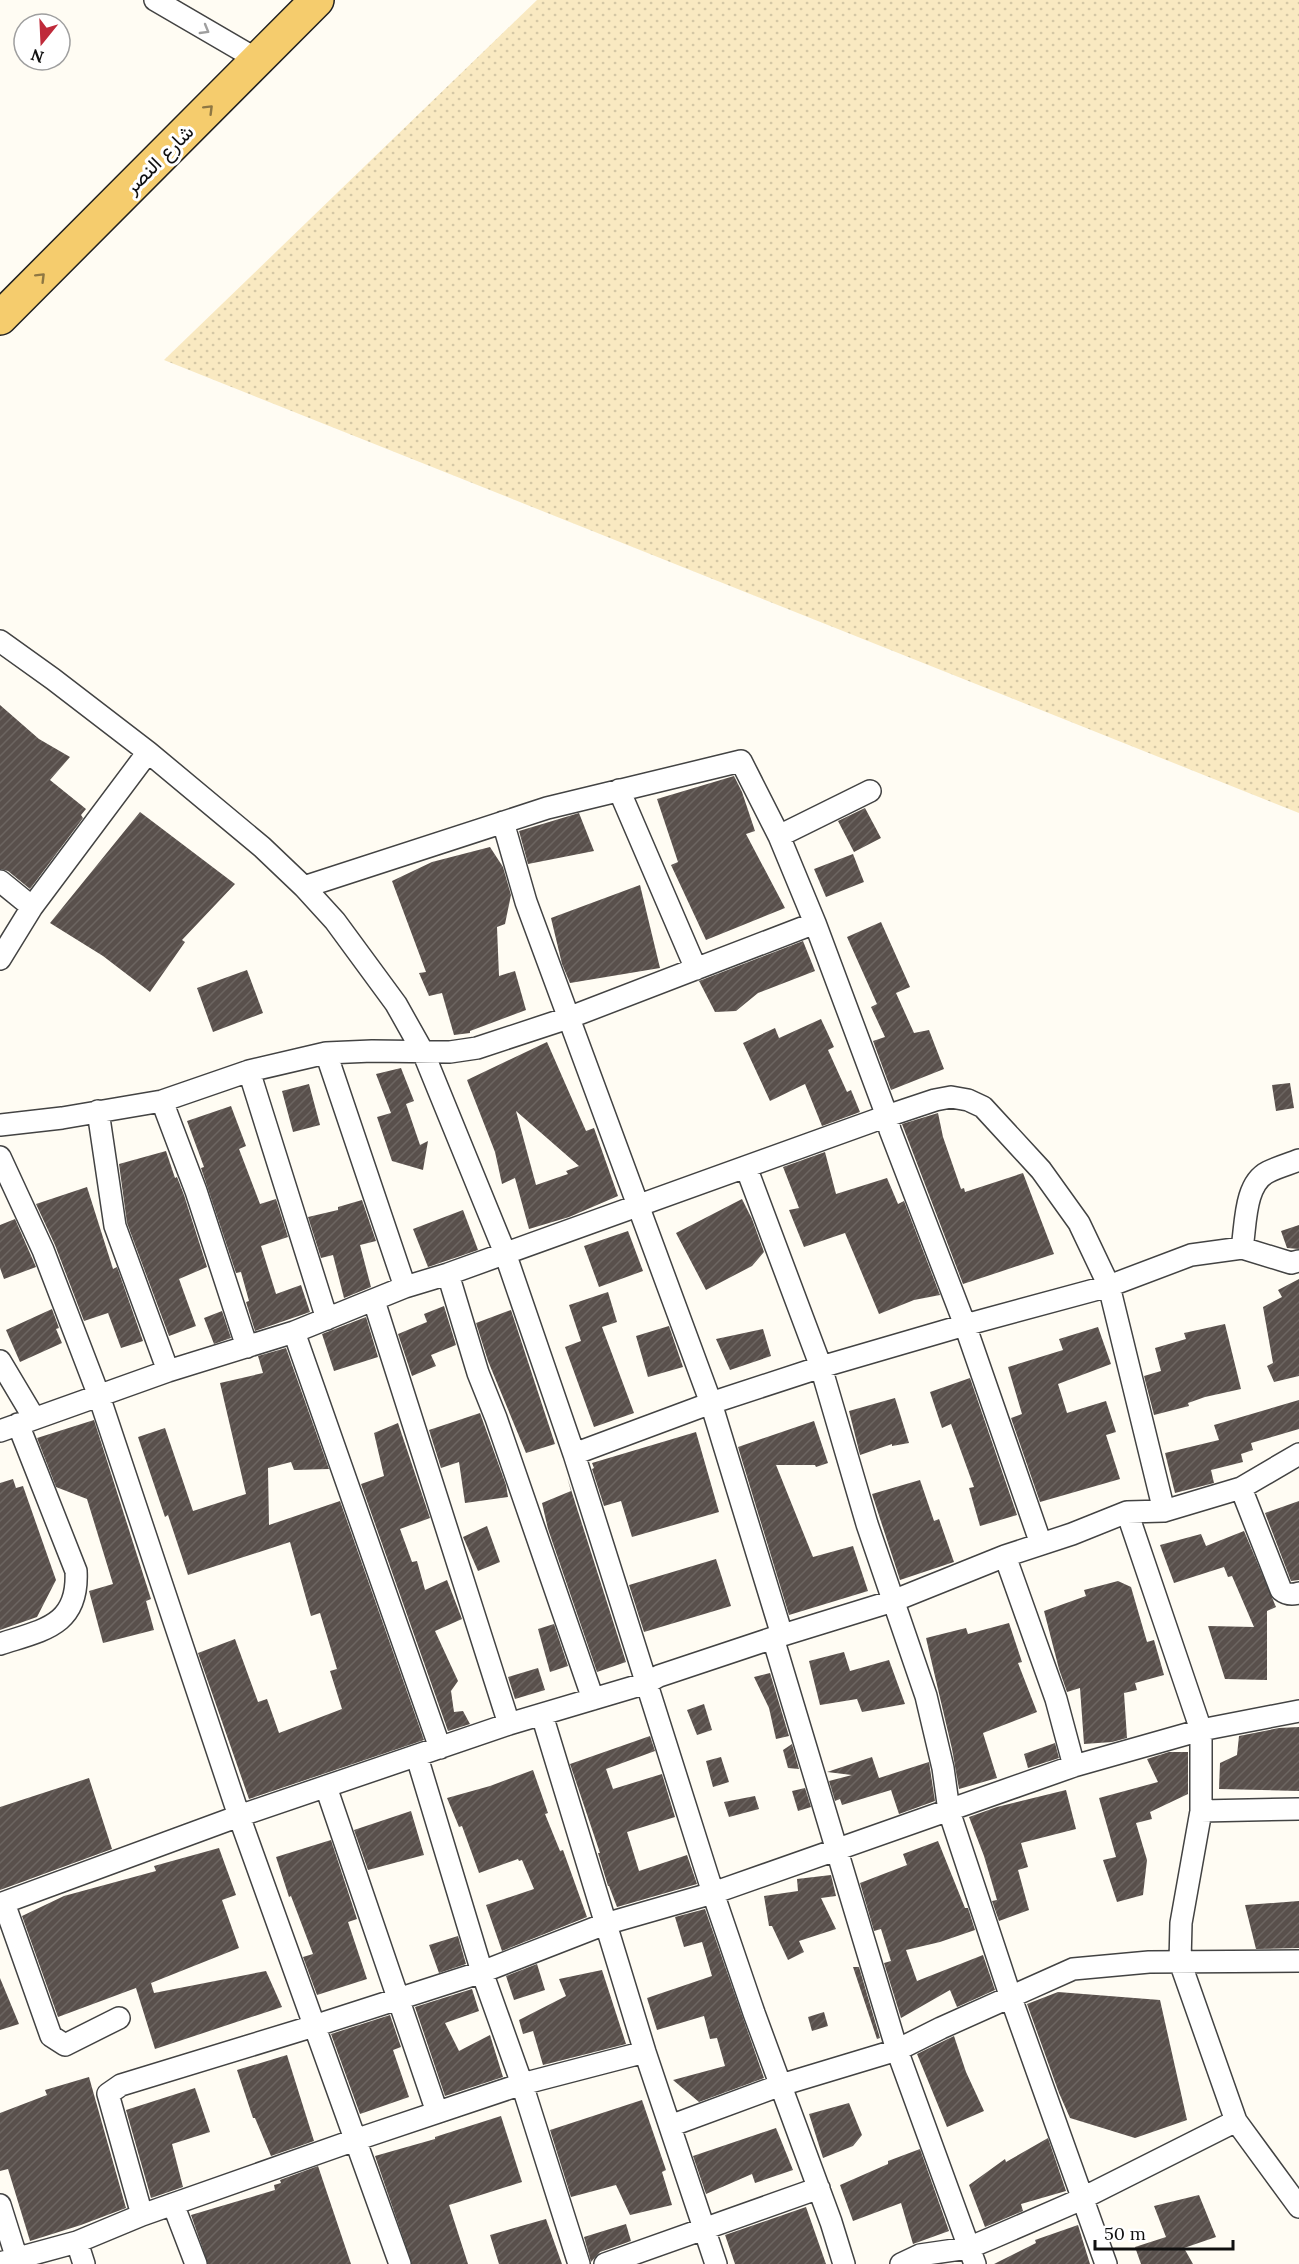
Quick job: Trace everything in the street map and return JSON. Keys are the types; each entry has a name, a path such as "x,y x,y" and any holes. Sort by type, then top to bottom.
{"main road":[{"name":"شارع النصر","path":"0,318 317,0"}],"street":[{"path":"155,0 258,60"},
{"path":"0,641 53,678 148,752 262,846 335,921 396,1004 423,1052 506,1253 574,1454 713,1893 844,2264"},
{"path":"0,958 33,907 148,752"},
{"path":"304,887 547,808 741,761 780,837 815,923 887,1116 890,1130 965,1325 1041,1544"},
{"path":"619,790 696,969"},
{"path":"780,837 870,791"},
{"path":"503,822 526,902 711,1403 850,1896 897,2050 972,2256"},
{"path":"0,880 33,907"},
{"path":"0,1125 62,1118 162,1101 249,1071 326,1053 450,1052 477,1048 568,1018 815,923"},
{"path":"326,1053 405,1287"},
{"path":"249,1071 327,1319"},
{"path":"18,1424 168,1371 294,1332 405,1287 448,1274 887,1116 951,1097 968,1100 983,1107 1041,1170 1079,1223 1108,1286 1164,1510"},
{"path":"162,1101 196,1191 247,1347"},
{"path":"98,1111 115,1226 168,1371"},
{"path":"0,1157 43,1250 99,1396 239,1816 400,2264"},
{"path":"1242,1248 1255,1182 1267,1172 1299,1160"},
{"path":"746,1167 821,1367 867,1524 926,1696 943,1768 950,1811 1011,1998 1106,2264"},
{"path":"574,1454 711,1403 821,1367 1108,1286 1191,1255 1242,1248 1296,1267"},
{"path":"448,1274 478,1373 593,1699"},
{"path":"374,1301 509,1724"},
{"path":"294,1332 440,1748"},
{"path":"0,1361 18,1424 76,1571 76,1587 72,1603 64,1617 52,1627 0,1644"},
{"path":"119,2019 65,2045 51,2036 2,1903 239,1816 509,1724 647,1683 659,1676 778,1636 893,1601 1005,1556 1072,1534 1127,1512 1164,1510 1241,1488 1299,1454"},
{"path":"1241,1488 1281,1590 1285,1593 1299,1593"},
{"path":"1127,1512 1201,1730 1201,1810 1182,1923 1180,1962 1236,2121 1298,2202"},
{"path":"1005,1556 1056,1699 1074,1766"},
{"path":"142,2215 108,2094 121,2085 482,1972 605,1924 713,1893 1074,1766 1201,1730 1299,1711"},
{"path":"542,1715 645,2052 716,2264"},
{"path":"417,1757 482,1972 522,2084 579,2264"},
{"path":"326,1787 437,2112"},
{"path":"1201,1810 1299,1809"},
{"path":"670,2126 781,2085 897,2050 1072,1969 1149,1962 1299,1961"},
{"path":"0,2205 9,2261 76,2242 142,2215 355,2139 522,2084 645,2052"},
{"path":"901,2264 920,2255 972,2256 1236,2121"},
{"path":"605,2264 819,2188"},
{"path":"173,2204 196,2264"},
{"path":"76,2242 84,2264"}],"sand":[{"path":"537,0 1299,0 1299,813 164,360"}],"building":[{"path":"0,705 39,739 70,757 50,780 86,809 81,815 83,818 30,889 8,871 0,869"},
{"path":"734,776 755,831 746,834 785,908 706,940 671,865 678,862 657,799"},
{"path":"865,808 881,838 854,852 838,821"},
{"path":"140,812 235,884 182,940 185,942 150,992 103,956 50,923"},
{"path":"579,813 594,851 528,864 519,831"},
{"path":"490,847 503,867 511,895 505,924 497,927 499,976 515,971 526,1010 470,1031 470,1033 454,1035 442,993 429,996 419,973 426,972 392,881 432,862"},
{"path":"853,854 864,882 826,897 814,869"},
{"path":"640,885 660,968 570,983 562,964 551,918"},
{"path":"881,922 910,987 896,993 914,1033 929,1030 944,1069 891,1090 873,1041 885,1037 871,1007 877,1004 847,937"},
{"path":"803,941 815,971 758,993 736,1011 715,1012 699,981"},
{"path":"247,970 263,1013 213,1032 197,988"},
{"path":"821,1019 834,1047 828,1050 847,1092 851,1090 860,1112 822,1126 805,1084 770,1101 743,1043 775,1028 779,1038"},
{"path":"547,1042 586,1131 594,1128 618,1196 569,1217 529,1229 515,1178 502,1184 495,1152 467,1080","holes":["516,1111 579,1166 566,1171 568,1174 536,1185"]},
{"path":"401,1068 414,1101 406,1104 420,1145 428,1141 423,1170 392,1161 377,1117 391,1113 376,1074"},
{"path":"1290,1083 1294,1108 1276,1111 1272,1085"},
{"path":"309,1084 320,1125 293,1132 282,1091"},
{"path":"231,1106 246,1146 239,1149 260,1204 276,1199 288,1237 261,1246 276,1294 301,1285 310,1312 255,1331 246,1302 249,1301 241,1272 236,1273 201,1168 204,1167 187,1121"},
{"path":"938,1113 943,1137 961,1189 964,1188 965,1192 1023,1173 1054,1254 963,1284 902,1124"},
{"path":"166,1151 175,1178 177,1177 184,1195 207,1267 179,1279 196,1326 169,1336 127,1223 119,1164"},
{"path":"825,1152 836,1194 887,1178 898,1204 904,1201 940,1295 914,1300 879,1314 845,1233 804,1247 789,1210 799,1208 783,1167"},
{"path":"87,1187 113,1269 117,1267 143,1341 121,1348 108,1313 84,1321 55,1245 36,1204"},
{"path":"742,1199 764,1252 752,1266 706,1290 676,1233"},
{"path":"362,1200 376,1241 360,1245 371,1287 344,1298 333,1255 321,1258 308,1217 338,1210 338,1207"},
{"path":"463,1210 478,1250 428,1267 413,1229"},
{"path":"15,1219 36,1267 4,1279 0,1268 0,1225"},
{"path":"1299,1225 1299,1249 1287,1248 1281,1231"},
{"path":"628,1231 643,1271 599,1287 584,1246"},
{"path":"1299,1279 1299,1376 1274,1382 1267,1366 1273,1363 1263,1307 1282,1297 1278,1290"},
{"path":"608,1292 617,1322 602,1327 634,1413 594,1427 565,1347 581,1341 569,1305"},
{"path":"444,1306 456,1345 431,1355 436,1366 412,1376 398,1334 427,1322 424,1314"},
{"path":"52,1309 59,1328 56,1329 62,1343 20,1362 6,1330"},
{"path":"511,1310 555,1444 526,1453 488,1361 476,1323"},
{"path":"222,1311 231,1338 214,1344 204,1318"},
{"path":"366,1317 378,1357 334,1371 322,1334"},
{"path":"1225,1324 1241,1389 1205,1397 1188,1403 1189,1406 1154,1415 1144,1376 1161,1371 1155,1348 1186,1339 1184,1333"},
{"path":"669,1326 683,1367 648,1377 636,1336"},
{"path":"1098,1327 1111,1364 1058,1384 1067,1413 1106,1401 1116,1432 1106,1435 1120,1479 1040,1502 1011,1418 1022,1414 1008,1367 1063,1350 1059,1339"},
{"path":"763,1329 771,1356 730,1370 716,1339"},
{"path":"286,1348 329,1469 294,1470 291,1462 268,1468 269,1525 340,1501 424,1740 249,1799 198,1653 235,1639 258,1702 267,1699 279,1733 342,1709 330,1671 337,1669 320,1613 311,1616 290,1542 188,1575 168,1515 165,1517 138,1437 165,1428 193,1511 246,1494 220,1383 263,1373 258,1356"},
{"path":"970,1378 1017,1515 980,1526 969,1488 974,1487 951,1424 942,1428 930,1392"},
{"path":"895,1398 909,1443 892,1446 892,1444 860,1455 849,1411"},
{"path":"1299,1400 1299,1429 1251,1443 1253,1450 1241,1454 1243,1462 1211,1470 1214,1483 1175,1493 1165,1453 1219,1440 1214,1425"},
{"path":"480,1413 506,1485 508,1497 465,1503 459,1462 441,1468 429,1430"},
{"path":"94,1420 151,1599 146,1601 154,1630 103,1643 89,1591 113,1584 87,1499 56,1487 37,1438"},
{"path":"814,1421 828,1463 816,1467 815,1465 776,1465 813,1557 853,1546 868,1591 789,1615 738,1447"},
{"path":"398,1423 430,1518 400,1529 412,1562 417,1561 425,1590 447,1580 462,1619 435,1631 458,1681 451,1691 454,1712 463,1711 470,1724 448,1731 361,1484 384,1476 374,1433"},
{"path":"696,1432 719,1512 632,1537 621,1501 604,1506 592,1463"},
{"path":"567,1477 626,1662 597,1672 548,1529 542,1503 571,1491"},
{"path":"13,1479 16,1488 23,1486 56,1580 37,1617 0,1630 0,1483"},
{"path":"920,1480 934,1521 939,1519 954,1562 900,1580 872,1494"},
{"path":"1299,1501 1299,1580 1291,1581 1265,1513"},
{"path":"487,1526 500,1562 478,1571 463,1537"},
{"path":"1244,1531 1276,1607 1267,1611 1267,1680 1225,1679 1208,1626 1254,1627 1232,1576 1228,1577 1224,1567 1174,1583 1160,1545 1201,1534 1206,1546"},
{"path":"716,1559 731,1606 644,1632 629,1585"},
{"path":"1118,1581 1131,1587 1147,1642 1154,1640 1164,1675 1135,1683 1137,1690 1124,1693 1127,1738 1112,1742 1084,1744 1080,1688 1067,1692 1044,1611 1086,1596 1084,1590"},
{"path":"1009,1623 1022,1662 1018,1663 1037,1712 983,1733 997,1778 959,1789 926,1638 966,1628 968,1634"},
{"path":"554,1624 568,1666 550,1672 538,1629"},
{"path":"844,1652 850,1671 889,1660 905,1704 862,1712 857,1699 820,1705 809,1661"},
{"path":"538,1668 545,1690 515,1699 508,1677"},
{"path":"770,1673 789,1736 776,1739 769,1708 754,1677"},
{"path":"704,1704 712,1730 697,1735 687,1710"},
{"path":"1299,1727 1299,1791 1219,1789 1220,1763 1237,1755 1239,1736 1279,1728"},
{"path":"650,1736 655,1751 606,1769 613,1789 662,1774 675,1817 627,1832 639,1871 687,1855 697,1884 617,1907 608,1886 598,1853 600,1853 570,1764"},
{"path":"1055,1743 1059,1758 1028,1768 1024,1754"},
{"path":"792,1744 799,1769 788,1768 783,1750"},
{"path":"1169,1752 1188,1752 1188,1794 1150,1812 1152,1819 1136,1823 1147,1860 1143,1895 1117,1902 1103,1860 1116,1857 1099,1798 1158,1782 1147,1759"},
{"path":"721,1757 729,1782 713,1787 706,1761"},
{"path":"872,1757 879,1778 929,1762 935,1801 899,1814 891,1790 842,1805 840,1799 835,1801 829,1781 852,1775 827,1772"},
{"path":"533,1770 548,1813 545,1814 560,1851 563,1850 587,1917 502,1951 486,1905 534,1889 522,1860 518,1859 479,1873 462,1826 459,1827 447,1798 490,1786"},
{"path":"89,1778 112,1849 0,1890 0,1807"},
{"path":"805,1788 811,1807 798,1811 792,1791"},
{"path":"1066,1790 1076,1829 1021,1843 1028,1867 1018,1870 1029,1910 999,1921 992,1901 997,1900 969,1817 997,1807"},
{"path":"755,1796 759,1809 729,1817 724,1802"},
{"path":"411,1811 424,1855 368,1870 354,1830"},
{"path":"331,1840 357,1919 348,1922 367,1979 317,1995 303,1957 313,1954 291,1896 289,1897 276,1857"},
{"path":"938,1841 965,1908 968,1908 975,1930 906,1950 917,1981 983,1955 995,1990 957,2007 950,1990 901,2018 884,1963 891,1961 881,1929 874,1931 860,1883 907,1865 903,1854"},
{"path":"219,1848 236,1895 222,1900 239,1948 151,1983 154,1993 266,1971 282,2007 155,2049 136,1988 58,2017 22,1916 64,1896 156,1871 154,1866"},
{"path":"831,1875 836,1896 821,1898 836,1929 799,1941 804,1952 788,1960 772,1926 769,1926 764,1896 798,1891 797,1879"},
{"path":"1299,1901 1299,1948 1256,1949 1245,1905"},
{"path":"705,1909 764,2078 699,2102 673,2080 725,2066 717,2038 710,2039 704,2016 657,2030 647,1998 712,1976 702,1942 684,1947 675,1917"},
{"path":"458,1936 466,1964 439,1973 429,1945"},
{"path":"537,1964 545,1990 514,2000 506,1976"},
{"path":"853,1967 859,1967 880,2038 877,2039"},
{"path":"602,1970 626,2044 543,2065 533,2031 523,2034 519,2020 566,1996 559,1979"},
{"path":"0,1978 19,2024 0,2030"},
{"path":"472,1989 479,2011 445,2023 459,2051 490,2035 503,2077 445,2096 415,2007"},
{"path":"1058,1992 1160,2000 1187,2120 1135,2138 1070,2118 1027,2004"},
{"path":"824,2012 828,2026 812,2031 808,2017"},
{"path":"390,2015 401,2047 393,2050 409,2097 360,2114 331,2034"},
{"path":"954,2036 966,2072 984,2111 947,2127 917,2054"},
{"path":"287,2055 314,2141 271,2156 255,2118 253,2118 237,2070"},
{"path":"89,2077 126,2208 30,2241 8,2169 0,2171 0,2113 47,2095 45,2090"},
{"path":"195,2088 210,2132 172,2144 183,2187 151,2198 126,2110"},
{"path":"642,2100 666,2170 662,2172 672,2205 630,2215 616,2185 571,2197 550,2130"},
{"path":"849,2103 862,2135 853,2146 823,2158 809,2114"},
{"path":"501,2116 522,2182 449,2205 468,2264 412,2264 375,2156 435,2139 435,2137"},
{"path":"776,2128 793,2170 755,2183 752,2174 706,2194 693,2156"},
{"path":"1048,2138 1066,2191 1021,2204 1023,2211 985,2227 969,2185 1005,2159 1006,2162"},
{"path":"920,2149 949,2231 913,2244 901,2203 853,2221 840,2185 888,2164 888,2161"},
{"path":"318,2166 351,2264 208,2264 191,2215 275,2190 274,2185 281,2183 280,2180"},
{"path":"1199,2195 1216,2237 1184,2248 1193,2264 1141,2264 1135,2247 1166,2237 1154,2206"},
{"path":"806,2207 826,2264 735,2264 725,2235"},
{"path":"546,2219 562,2264 499,2264 490,2235"},
{"path":"626,2224 631,2241 600,2252 591,2262 584,2237"},
{"path":"1078,2225 1090,2264 994,2264 1036,2243 1035,2240"}]}
